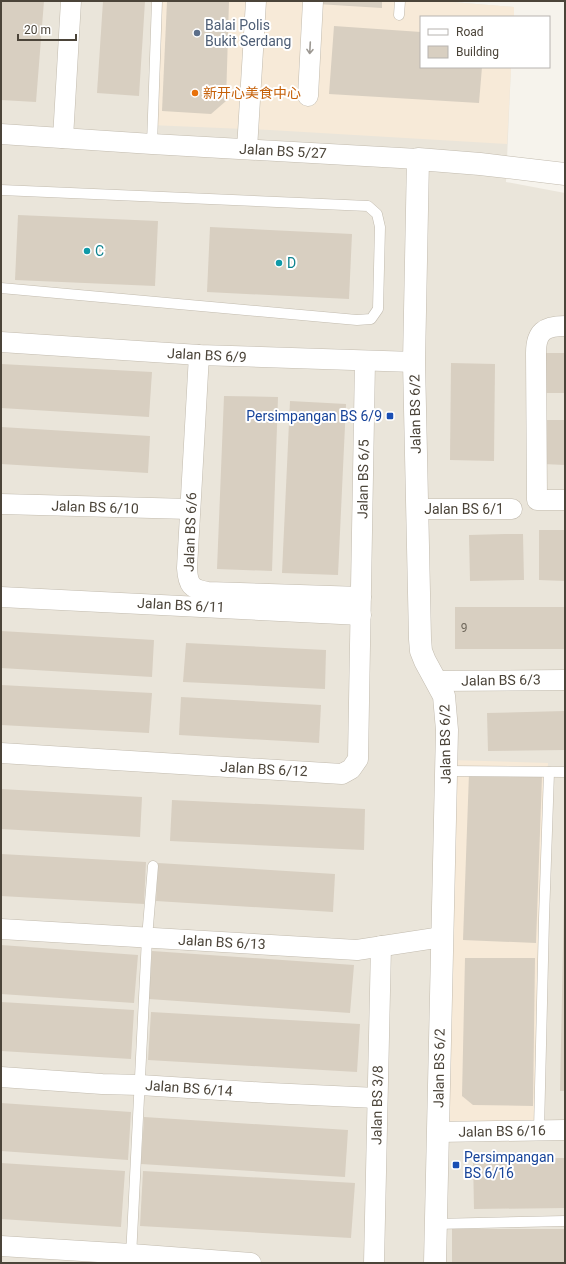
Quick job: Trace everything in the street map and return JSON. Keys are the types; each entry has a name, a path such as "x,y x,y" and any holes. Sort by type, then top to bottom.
{"street":[{"path":"63,138 71,1"},
{"path":"247,149 256,1"},
{"path":"308,96 313,1"},
{"name":"Jalan BS 5/27","path":"1,134 418,159 480,164 565,174"},
{"name":"Jalan BS 6/2","path":"418,159 414,362 419,616 421,651 425,662 444,696 447,730 434,1263"},
{"path":"560,326 545,330 538,336 536,345 538,500 565,500"},
{"name":"Jalan BS 6/9","path":"1,342 199,355 414,362"},
{"name":"Jalan BS 6/6","path":"199,355 190,510 188,577 190,584 198,590 208,592 361,606"},
{"name":"Jalan BS 6/5","path":"361,606 366,361"},
{"name":"Jalan BS 6/10","path":"1,504 190,510"},
{"name":"Jalan BS 6/1","path":"417,509 512,509"},
{"name":"Jalan BS 6/11","path":"1,597 361,606"},
{"name":"Jalan BS 6/12","path":"1,753 342,774 351,769 358,759 361,606"},
{"name":"Jalan BS 6/3","path":"436,681 565,680"},
{"name":"Jalan BS 6/13","path":"1,929 358,950 442,937"},
{"name":"Jalan BS 3/8","path":"374,1263 381,946"},
{"name":"Jalan BS 6/14","path":"1,1076 102,1084 377,1098"},
{"name":"Jalan BS 6/16","path":"438,1132 565,1130"},
{"path":"1,1246 131,1258 251,1263"}],"lane":[{"path":"152,144 157,1"},
{"path":"399,15 400,1"},
{"path":"1,190 368,206 377,214 380,227 378,310 371,319 358,320 1,288"},
{"path":"447,771 565,772"},
{"path":"539,1130 549,772"},
{"path":"131,1258 147,938 153,866"},
{"path":"435,1224 565,1221"}],"shaded area":[{"path":"1,1 440,1 514,7 514,16 420,16 420,68 511,68 506,182 565,193 565,1263 1,1263"},
{"path":"155,1 440,1 514,7 514,16 420,16 420,68 511,68 507,144 270,130 150,125"},
{"path":"451,760 548,763 542,1129 443,1126"}],"building":[{"path":"1,1 44,1 36,102 1,100"},
{"path":"103,1 145,1 139,96 97,93"},
{"path":"167,1 229,1 226,101 211,114 162,111"},
{"path":"317,1 382,1 382,8 317,4"},
{"path":"334,26 420,32 420,68 482,68 479,103 329,94"},
{"name":"C","path":"18,215 158,221 155,286 15,280"},
{"name":"D","path":"210,227 352,234 349,299 207,292"},
{"path":"544,353 565,353 565,393 543,393"},
{"path":"451,363 495,364 494,461 450,460"},
{"path":"1,364 152,372 149,417 1,408"},
{"path":"224,396 278,397 272,571 217,569"},
{"path":"290,401 346,404 338,575 282,573"},
{"path":"543,420 565,420 565,465 543,464"},
{"path":"1,427 150,436 148,473 1,464"},
{"path":"539,530 565,530 565,581 539,580"},
{"path":"523,534 524,580 470,581 469,535"},
{"path":"455,607 565,607 565,649 455,649"},
{"path":"1,631 154,640 152,677 1,668"},
{"path":"186,643 326,650 325,689 183,682"},
{"path":"1,685 152,693 149,733 1,725"},
{"path":"181,697 321,705 319,743 179,735"},
{"path":"565,711 565,750 488,751 487,713"},
{"path":"469,773 542,776 536,943 463,940"},
{"path":"1,789 142,797 140,837 1,829"},
{"path":"172,800 365,809 364,850 170,841"},
{"path":"1,854 146,862 144,904 1,896"},
{"path":"158,863 335,874 333,912 156,901"},
{"path":"564,900 565,1091 560,1091"},
{"path":"1,945 138,955 134,1003 1,994"},
{"path":"152,951 354,965 350,1013 149,999"},
{"path":"465,958 535,958 533,1106 473,1105 462,1096"},
{"path":"1,1002 134,1010 131,1059 1,1051"},
{"path":"151,1012 360,1024 357,1072 148,1060"},
{"path":"1,1103 131,1112 128,1160 1,1151"},
{"path":"144,1117 348,1130 345,1177 141,1164"},
{"path":"565,1158 565,1208 474,1209 473,1159"},
{"path":"1,1163 125,1171 121,1227 1,1219"},
{"path":"143,1171 355,1183 351,1238 140,1226"},
{"path":"452,1229 565,1229 565,1263 452,1263"}],"place":[{"name":"Balai Polis Bukit Serdang","path":"197,33"},
{"name":"新开心美食中心","path":"195,93"},
{"name":"C","path":"87,251"},
{"name":"D","path":"279,263"},
{"name":"Persimpangan BS 6/9","path":"390,416"},
{"name":"Persimpangan BS 6/16","path":"456,1165"}]}
